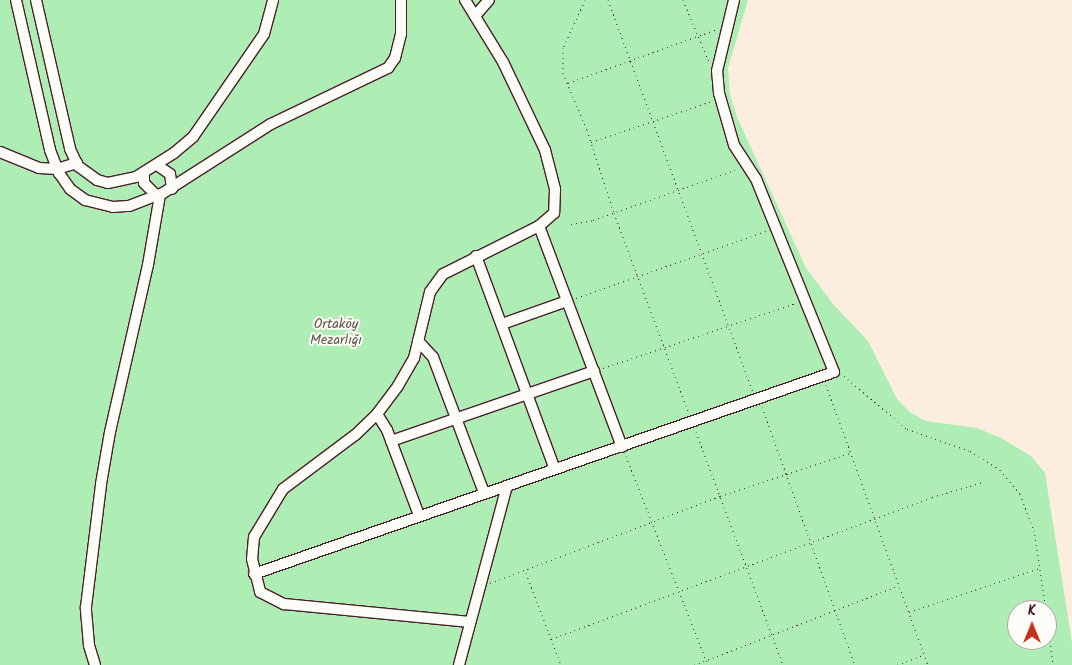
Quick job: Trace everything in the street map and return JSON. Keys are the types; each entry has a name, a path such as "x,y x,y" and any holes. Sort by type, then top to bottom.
{"street":[{"path":"16,0 50,150 57,170 70,190 98,205 129,206 172,189 271,124 388,68 395,58 401,34 401,0"},
{"path":"36,0 70,149 77,163 88,175 108,183 120,183 144,173 193,137 215,108 264,34 273,0"},
{"path":"465,0 522,97 548,158 555,189 554,213 539,226 450,268 435,283 426,302 418,341 407,372 377,414 275,499 254,537 254,574 260,592 284,604 470,622"},
{"path":"475,16 489,0"},
{"path":"254,574 834,372 776,228 748,165 734,145 720,98 717,71 734,0"},
{"path":"0,152 18,162 57,170 77,163"},
{"path":"157,165 170,174 172,189"},
{"path":"144,173 144,184 158,195"},
{"path":"95,665 89,644 86,607 101,484 158,195"},
{"path":"539,226 622,447"},
{"path":"476,256 555,469"},
{"path":"502,324 567,301"},
{"path":"418,341 433,357 484,493"},
{"path":"391,441 594,371"},
{"path":"377,414 391,441 419,515"},
{"path":"459,665 507,486"}],"path":[{"path":"585,0 562,57 563,73 591,142 637,276 783,665"},
{"path":"608,0 855,665"},
{"path":"683,0 705,56 717,71"},
{"path":"568,83 696,34 728,26"},
{"path":"591,142 720,98"},
{"path":"571,224 614,213 748,165"},
{"path":"567,301 776,228"},
{"path":"594,371 804,300"},
{"path":"834,372 847,377 889,417 907,430 970,451 1000,470 1020,494 1028,512 1041,568 1045,600"},
{"path":"824,377 874,520 928,665"},
{"path":"622,447 708,665"},
{"path":"480,586 526,572 720,496 850,453"},
{"path":"551,639 678,590 874,520 932,497 983,482"},
{"path":"908,612 1041,568"},
{"path":"526,572 561,665"},
{"path":"694,665 898,586"},
{"path":"1051,650 1053,665"},
{"path":"897,665 924,655"}],"green space":[{"name":"Ortaköy Mezarlığı","path":"0,0 748,0 728,68 730,94 737,117 806,268 833,304 868,341 897,399 911,413 926,421 977,428 1001,438 1031,456 1045,473 1072,642 1072,665 0,665"}]}
